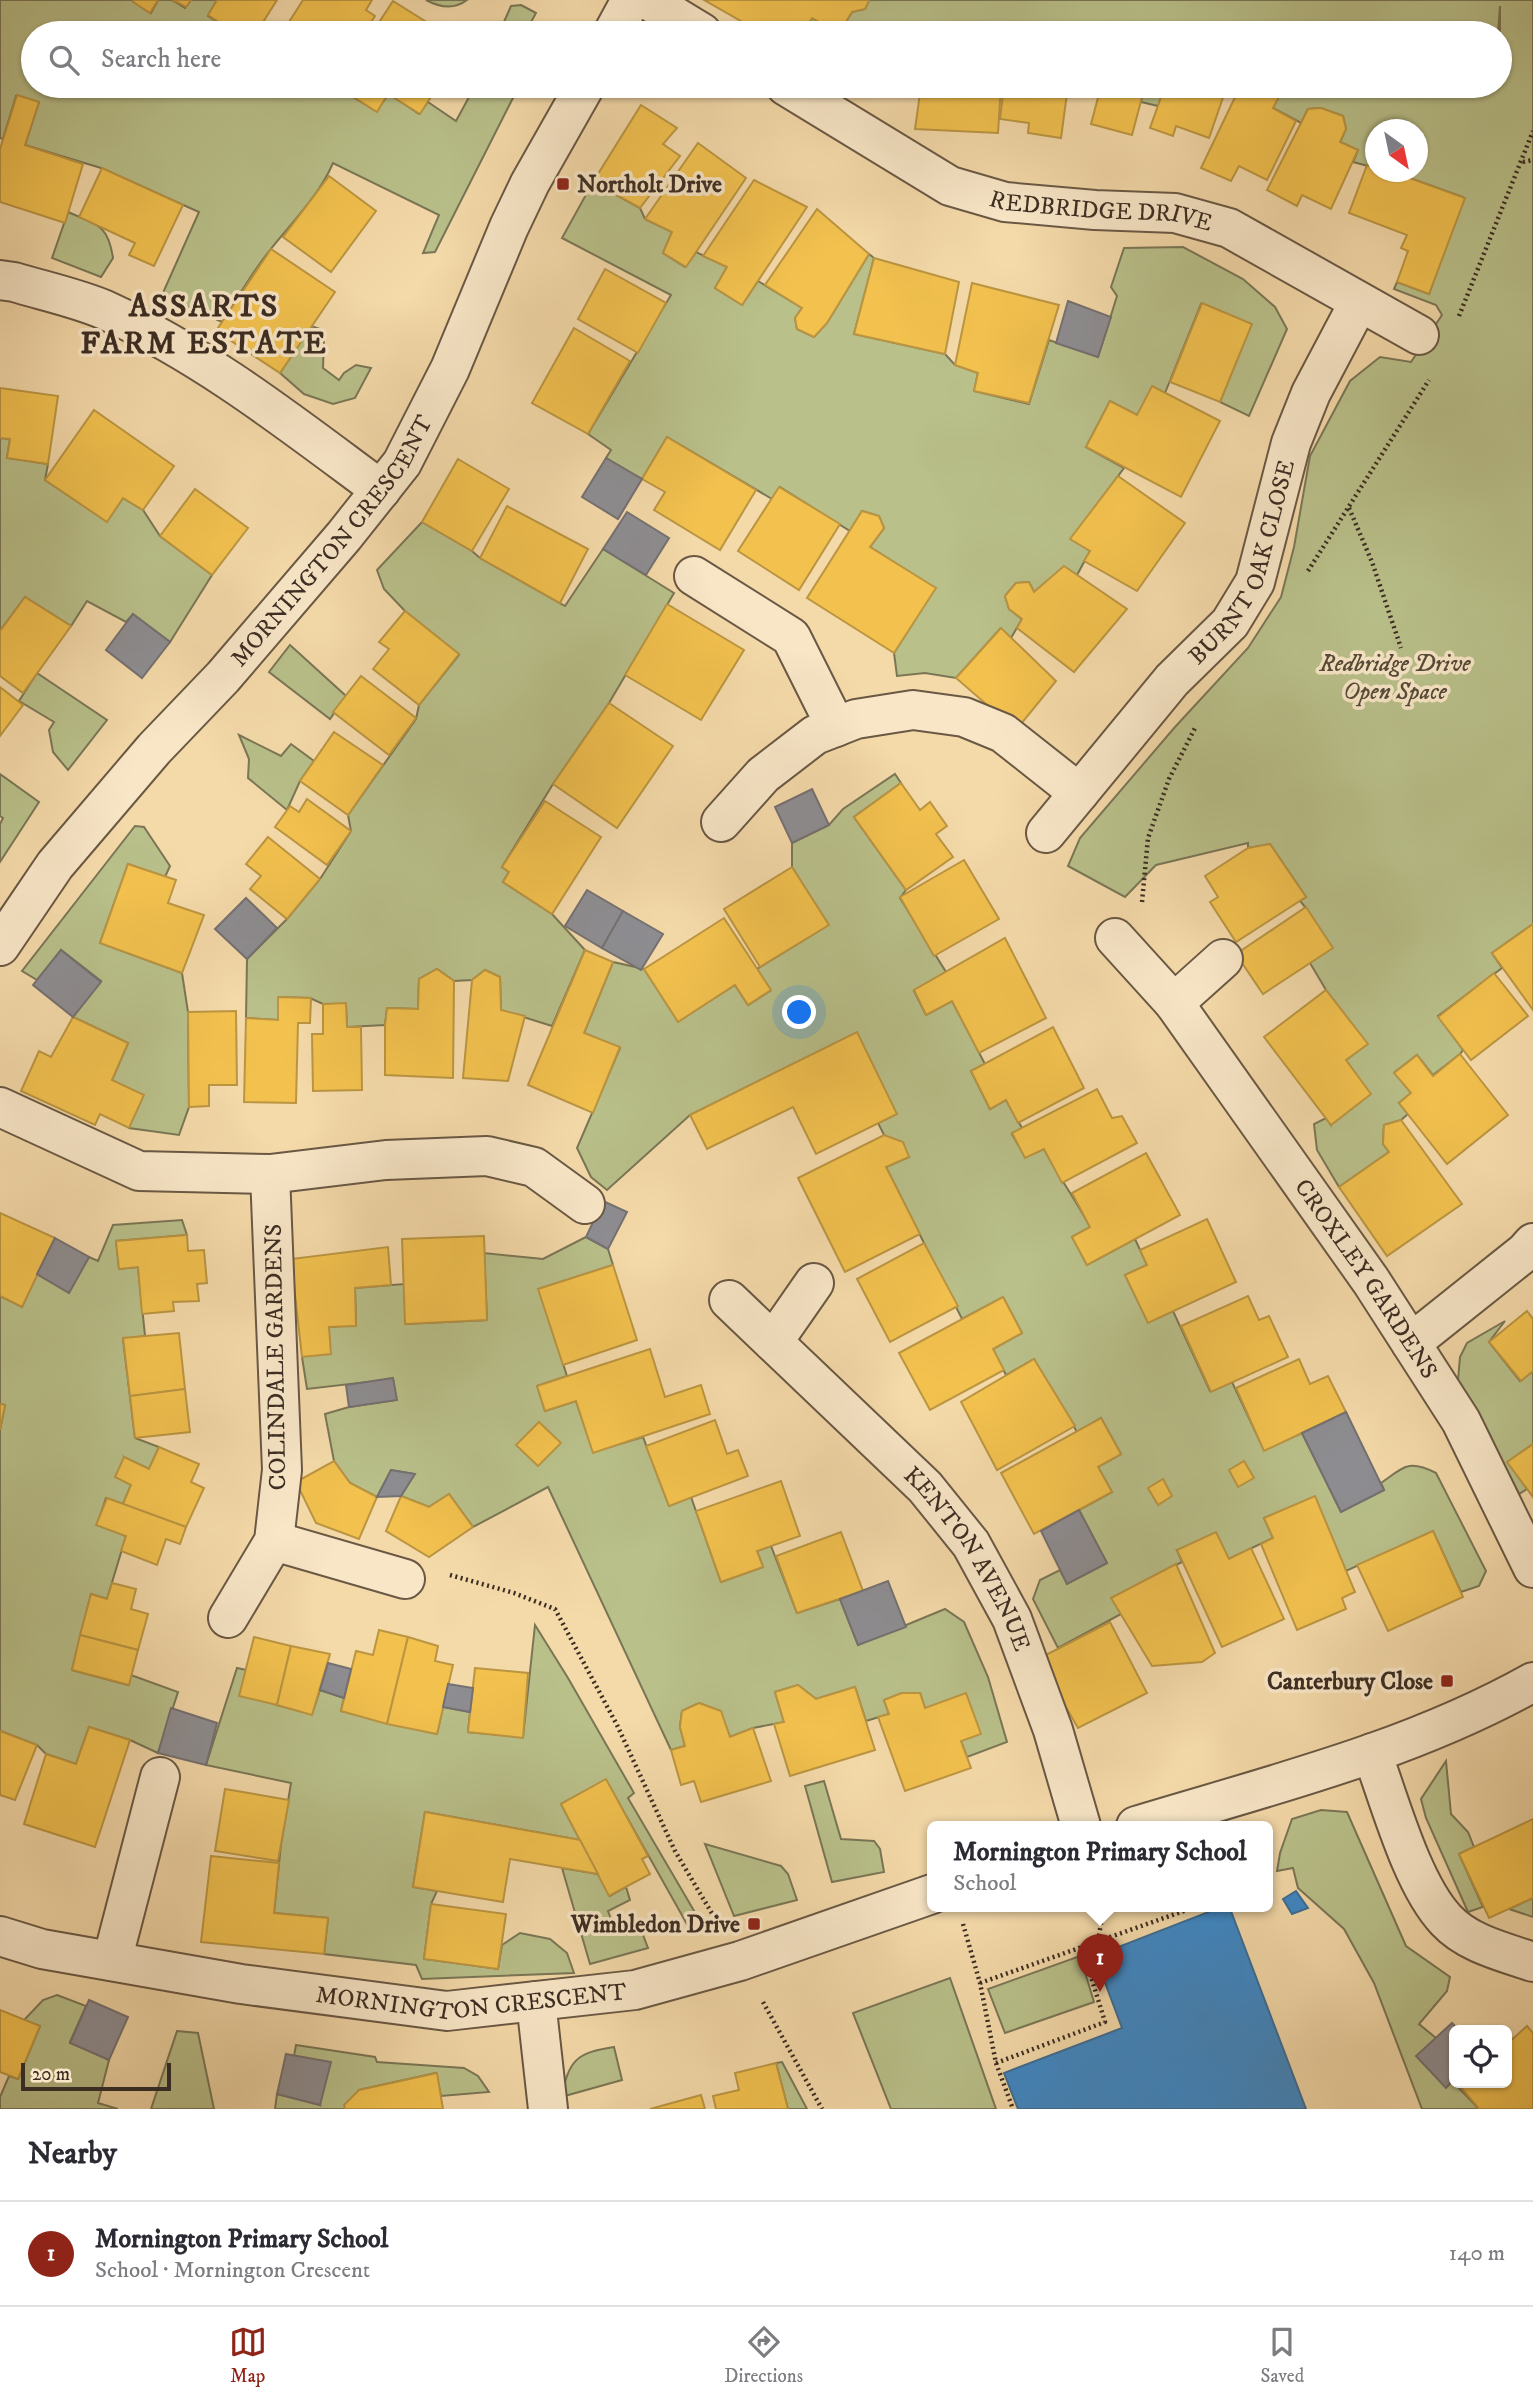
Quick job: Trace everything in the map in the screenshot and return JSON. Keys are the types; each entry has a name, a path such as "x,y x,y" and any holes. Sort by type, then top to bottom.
{"street":[{"path":"620,21 631,0"},
{"path":"648,0 682,21"},
{"name":"MORNINGTON CRESCENT","path":"0,946 55,865 154,749 232,667 402,463 450,369 530,183 578,98"},
{"name":"REDBRIDGE DRIVE","path":"806,98 950,186 1005,202 1096,210 1175,212 1229,228 1419,335"},
{"path":"0,280 103,309 166,340 242,388 381,491"},
{"name":"BURNT OAK CLOSE","path":"1046,833 1172,680 1230,623 1255,582 1291,443 1311,393 1360,302"},
{"path":"694,576 791,636 836,727"},
{"path":"721,822 763,775 815,735 856,719 913,710 964,717 1003,733 1079,793"},
{"name":"CROXLEY GARDENS","path":"1115,939 1174,1003 1371,1281 1461,1421 1533,1568"},
{"path":"1174,1003 1223,959"},
{"path":"0,1107 139,1171 270,1174 386,1160 487,1156 534,1167 585,1204"},
{"name":"COLINDALE GARDENS","path":"228,1618 274,1541 282,1470 270,1174"},
{"path":"1411,1343 1533,1243"},
{"path":"773,1342 814,1283"},
{"name":"KENTON AVENUE","path":"729,1300 925,1487 971,1544 1013,1619 1053,1730 1080,1821"},
{"path":"274,1541 405,1579"},
{"path":"1152,1821 1372,1753 1485,1709 1533,1682"},
{"path":"1372,1753 1420,1883 1447,1921 1481,1944 1533,1962"},
{"path":"112,1961 160,1777"},
{"name":"MORNINGTON CRESCENT","path":"0,1936 42,1949 241,1984 447,2011 635,1990 740,1961 927,1896"},
{"path":"536,2001 548,2109"}],"path":[{"path":"1457,320 1533,131"},
{"path":"1522,162 1533,160"},
{"path":"1304,577 1434,372"},
{"path":"1349,507 1372,562 1401,648"},
{"path":"1115,939 1140,920 1148,838 1169,779 1196,726"},
{"path":"405,1579 407,1564 514,1593 555,1609 617,1725 675,1851 822,2109"},
{"path":"1098,1941 1103,1912"},
{"path":"980,1983 1181,1912"},
{"path":"963,1924 980,1983 996,2063 1013,2109"},
{"path":"996,2063 1105,2022 1082,1948"}],"green space":[{"path":"0,0 134,0 151,13 158,0 172,0 185,8 191,0 217,0 208,16 216,21 21,21 21,97 16,96 3,139 0,138"},
{"path":"426,0 467,0 446,6"},
{"name":"Redbridge Drive Open Space","path":"868,0 1533,0 1533,924 1492,953 1502,968 1438,1016 1463,1050 1460,1054 1433,1075 1417,1055 1395,1072 1411,1093 1399,1103 1408,1114 1401,1120 1384,1125 1383,1144 1389,1152 1339,1187 1317,1150 1314,1124 1326,1118 1331,1125 1346,1060 1367,1044 1326,990 1310,963 1306,908 1300,901 1306,897 1270,844 1248,848 1248,843 1156,865 1125,897 1068,866 1080,838 1175,727 1248,648 1281,597 1294,547 1310,456 1350,381 1380,357 1411,362 1442,315 1436,305 1394,289 1397,282 1429,294 1463,197 1421,182 1428,182 1428,119 1365,119 1365,165 1353,162 1358,150 1340,142 1346,129 1343,116 1321,108 1308,109 1301,123 1273,108 1278,98 1512,98 1512,21 1500,21 1500,6 1499,21 846,21 852,12 865,9"},
{"path":"521,5 536,13 532,21 504,21 511,6"},
{"path":"24,98 355,98 376,111 386,98 395,98 419,114 428,102 456,121 468,98 513,98 435,252 423,253 439,215 333,163 313,198 263,258 222,322 162,295 199,212 101,168 25,145 39,102"},
{"path":"1142,98 1161,98 1158,106 1141,102"},
{"path":"593,182 640,208 645,219 672,232 663,253 685,267 696,252 727,267 715,288 742,305 758,281 802,308 795,318 797,329 814,337 827,323 869,254 874,258 854,334 945,354 955,365 978,373 974,391 1029,404 1049,340 1098,357 1117,296 1111,287 1124,248 1183,247 1243,279 1275,307 1287,329 1249,416 1220,402 1251,324 1201,304 1165,393 1137,415 1110,401 1086,447 1124,468 1071,539 1090,551 1077,575 1064,567 1034,592 1029,582 1016,583 1005,596 1009,609 1022,619 1011,638 1000,629 956,678 925,673 897,676 894,653 935,588 870,547 884,528 879,516 862,511 850,531 780,487 772,499 667,437 642,479 606,458 611,450 588,434 671,295 562,238"},
{"path":"68,212 100,227 108,238 113,258 101,277 52,258"},
{"path":"311,326 320,329 324,339 323,368 339,380 356,365 371,368 355,398 333,404 304,394 280,373"},
{"path":"0,438 10,439 7,458 48,464 45,480 107,521 123,498 143,510 160,536 212,575 170,642 133,614 126,622 87,601 71,626 25,597 0,631"},
{"path":"422,522 565,606 603,549 674,593 609,703 553,784 502,867 509,872 503,882 552,914 585,950 552,1026 501,1010 500,977 485,970 472,980 454,981 437,969 419,979 418,1009 387,1008 385,1025 347,1027 346,1004 323,1004 310,998 278,997 278,1020 246,1018 247,959 287,919 320,879 351,831 348,815 416,719 419,705 459,655 405,611 384,589 377,570"},
{"path":"290,645 346,696 330,719 269,672"},
{"path":"37,673 107,720 68,770 53,752 49,730 54,722 19,701"},
{"path":"239,735 281,756 291,744 314,761 300,781 287,810 248,778 249,759"},
{"path":"0,774 39,802 0,862 0,824 3,818 0,816"},
{"path":"895,774 901,783 854,817 906,890 900,898 946,972 914,991 926,1015 952,1001 985,1064 971,1071 990,1109 1006,1100 1022,1128 1012,1134 1025,1157 1044,1149 1090,1227 1072,1237 1087,1265 1135,1239 1147,1265 1125,1275 1148,1322 1173,1311 1210,1391 1232,1382 1264,1450 1302,1433 1341,1512 1384,1490 1381,1483 1407,1467 1419,1466 1436,1473 1486,1571 1479,1586 1461,1592 1433,1531 1346,1571 1315,1497 1264,1518 1273,1538 1229,1559 1177,1550 1182,1562 1112,1598 1121,1614 1058,1648 1033,1599 1040,1580 1060,1570 1067,1584 1107,1563 1079,1510 1112,1492 1098,1467 1121,1454 1101,1418 1077,1432 1034,1359 1006,1375 993,1349 1022,1333 1003,1297 962,1319 886,1167 909,1157 884,1135 878,1123 896,1114 856,1033 690,1115 607,1190 591,1177 577,1148 620,1048 584,1033 613,962 644,969 678,1021 735,985 748,1005 770,991 757,969 828,925 792,867 792,843 829,825 843,809"},
{"path":"135,826 144,827 170,866 165,877 128,864 100,943 182,973 188,1012 189,1107 179,1135 129,1128 112,1080 128,1043 73,1017 101,981 61,950 37,980 22,971"},
{"path":"182,1220 187,1235 116,1241 119,1269 138,1267 145,1336 123,1339 135,1438 159,1447 149,1469 124,1457 131,1485 123,1504 106,1498 97,1525 126,1536 107,1599 91,1594 72,1670 128,1685 131,1675 178,1692 158,1753 130,1740 89,1727 76,1764 46,1754 37,1745 0,1731 0,1430 5,1405 0,1404 0,1296 22,1307 37,1274 69,1292 89,1257 98,1261 113,1225"},
{"path":"586,1237 608,1249 613,1265 539,1289 567,1376 537,1386 545,1411 576,1401 593,1452 643,1437 669,1506 691,1497 721,1582 763,1567 757,1551 771,1546 797,1613 840,1599 858,1645 945,1609 964,1622 988,1677 1007,1742 967,1757 961,1741 925,1708 920,1693 902,1693 884,1700 889,1714 866,1721 855,1687 816,1699 798,1685 775,1692 784,1722 753,1728 730,1737 720,1711 699,1703 682,1711 680,1727 685,1746 671,1750 548,1487 473,1527 449,1494 429,1507 401,1496 414,1474 391,1470 377,1497 350,1483 334,1461 325,1414 349,1407 396,1400 393,1379 307,1389 302,1357 329,1327 356,1325 355,1288 404,1284 406,1324 487,1320 484,1253 543,1259"},
{"path":"1505,1321 1489,1342 1520,1381 1533,1371 1533,1444 1508,1462 1527,1489 1519,1494 1458,1380 1460,1357 1467,1343"},
{"path":"535,1625 634,1793 628,1798 700,1921 688,1926 606,1780 561,1804 580,1840 425,1812 413,1887 437,1891 431,1904 424,1959 498,1969 502,1945 520,1933 550,1939 567,1953 574,1973 422,1979 416,1965 324,1954 328,1918 274,1913 291,1783 206,1765 237,1668 246,1670 277,1705 312,1714 320,1690 344,1698 341,1711 437,1734 443,1707 470,1712 468,1732 523,1737"},
{"path":"1446,1761 1451,1814 1468,1832 1474,1847 1459,1854 1483,1907 1468,1912 1426,1818 1421,1799"},
{"path":"824,1781 841,1839 874,1841 880,1849 884,1872 832,1882 805,1786"},
{"path":"1321,1810 1347,1812 1406,1946 1450,1977 1447,1991 1419,2024 1436,2038 1446,2087 1449,2084 1449,2088 1459,2088 1479,2109 1422,2109 1374,1983 1344,1929 1298,1888 1293,1868 1277,1871 1280,1853 1292,1819"},
{"path":"705,1844 781,1866 788,1874 797,1900 734,1916"},
{"path":"562,1868 598,1874 610,1896 626,1887 630,1900 608,1911 616,1933 638,1922 648,1948 590,1964"},
{"path":"1533,1898 1533,1917 1509,1909"},
{"path":"1080,1956 1094,2002 1005,2033 988,1989"},
{"path":"950,1978 996,2109 891,2109 853,2013"},
{"path":"57,1995 86,2006 70,2042 109,2060 98,2103 118,2109 0,2109 0,2097 9,2076 18,2079 40,2026 24,2020 43,2000"},
{"path":"177,2031 198,2033 214,2109 151,2109"},
{"path":"296,2045 375,2057 377,2062 464,2068 478,2076 489,2092 441,2096 436,2073 359,2090 345,2109 275,2109 277,2094 320,2105 294,2056"},
{"path":"614,2047 622,2080 561,2097 568,2074 576,2060 591,2052"},
{"path":"782,2062 807,2109 788,2109 776,2063"}],"building: Homes":[{"path":"158,0 150,13 133,2"},
{"path":"173,0 191,0 186,7"},
{"path":"217,0 277,0 264,21 217,21 208,15"},
{"path":"303,0 372,0 366,10 375,16 372,21 290,21"},
{"path":"704,0 869,1 865,9 852,12 846,21 817,21 812,18 810,21 741,21"},
{"path":"393,1 425,21 380,21"},
{"path":"17,95 39,102 25,145 83,164 65,223 0,202 0,149"},
{"path":"355,98 386,98 377,112"},
{"path":"394,98 430,98 420,114"},
{"path":"919,98 1000,98 998,133 915,129"},
{"path":"1003,98 1066,98 1061,138 1028,133 1029,123 1000,119"},
{"path":"1098,98 1142,98 1132,135 1091,124"},
{"path":"1161,98 1223,98 1209,138 1176,126 1173,136 1150,128"},
{"path":"1235,98 1278,98 1273,108 1296,121 1267,180 1239,166 1231,181 1201,168"},
{"path":"641,105 677,128 663,144 680,156 640,208 593,182"},
{"path":"1321,108 1343,116 1346,129 1340,142 1358,150 1331,209 1302,195 1297,206 1267,190 1308,109"},
{"path":"698,143 746,178 686,267 663,253 672,232 645,219"},
{"path":"102,168 183,205 154,266 129,255 135,243 79,217"},
{"path":"1365,170 1365,182 1421,182 1465,198 1429,294 1397,282 1408,251 1401,248 1407,235 1349,213"},
{"path":"329,176 376,211 331,272 283,237"},
{"path":"754,180 807,207 742,305 715,288 727,267 703,256"},
{"path":"817,209 869,254 827,323 814,337 797,329 795,318 802,308 765,285"},
{"path":"271,249 335,292 280,373 216,331"},
{"path":"874,258 959,282 945,354 854,334"},
{"path":"605,269 666,303 638,353 578,319"},
{"path":"972,283 1059,305 1029,403 974,391 978,373 955,365"},
{"path":"1202,303 1252,324 1220,402 1170,382"},
{"path":"574,328 630,361 588,434 532,403"},
{"path":"1152,386 1220,421 1181,497 1086,447 1110,401 1137,415"},
{"path":"0,388 58,396 48,464 7,458 10,439 0,438"},
{"path":"94,410 174,466 143,510 123,498 107,522 45,480"},
{"path":"667,437 756,490 720,550 654,510 665,492 642,479"},
{"path":"458,459 509,489 472,551 422,522"},
{"path":"1118,476 1185,523 1137,591 1084,561 1090,551 1070,539"},
{"path":"779,487 840,524 799,590 738,551"},
{"path":"195,489 248,528 212,575 160,536"},
{"path":"507,506 588,549 560,603 480,558"},
{"path":"862,511 879,516 884,528 870,547 936,588 894,653 807,598"},
{"path":"1064,566 1127,609 1074,672 1017,628 1022,619 1009,609 1005,596 1016,583 1029,582 1034,592"},
{"path":"25,597 71,626 23,693 0,676 0,631"},
{"path":"667,604 744,650 701,720 625,675"},
{"path":"405,611 459,654 419,705 373,669 389,649 379,642"},
{"path":"1001,628 1056,681 1016,730 956,678"},
{"path":"361,676 416,718 389,755 333,712"},
{"path":"0,687 23,705 0,736"},
{"path":"609,703 673,746 617,828 553,784"},
{"path":"334,732 383,765 348,815 300,781"},
{"path":"901,783 920,810 930,802 947,826 936,834 953,857 906,890 854,817"},
{"path":"307,799 351,831 327,865 275,827 290,806 299,812"},
{"path":"545,801 601,837 552,914 503,882 509,872 502,867"},
{"path":"268,837 320,879 287,919 250,889 261,876 246,864"},
{"path":"1270,844 1306,897 1236,942 1210,902 1218,897 1205,876 1248,848"},
{"path":"964,860 999,919 934,956 900,897"},
{"path":"128,864 176,880 168,903 204,915 182,973 100,943"},
{"path":"792,867 829,925 760,967 724,909"},
{"path":"1306,907 1333,948 1263,994 1236,954"},
{"path":"724,918 771,990 748,1005 735,985 678,1022 644,969"},
{"path":"1533,924 1533,1010 1492,953"},
{"path":"1005,938 1046,1018 979,1053 952,1001 926,1015 914,990"},
{"path":"585,950 613,962 584,1033 620,1047 593,1113 528,1085"},
{"path":"437,969 454,981 453,1078 385,1075 387,1008 418,1009 419,979"},
{"path":"485,970 500,977 501,1010 525,1016 508,1081 463,1078 472,980"},
{"path":"1494,973 1528,1016 1471,1060 1438,1017"},
{"path":"1326,990 1368,1044 1346,1060 1371,1094 1331,1125 1264,1037"},
{"path":"278,997 311,998 310,1023 298,1023 296,1103 244,1102 246,1018 278,1020"},
{"path":"346,1003 347,1027 361,1027 362,1090 313,1091 312,1034 323,1034 323,1004"},
{"path":"236,1011 237,1085 209,1085 209,1106 189,1107 188,1012"},
{"path":"73,1017 128,1043 112,1080 144,1095 129,1128 100,1114 95,1125 21,1091 39,1051 51,1057"},
{"path":"1053,1027 1084,1088 1018,1123 1006,1100 990,1109 971,1071"},
{"path":"857,1032 897,1114 816,1154 793,1107 707,1149 690,1115"},
{"path":"1460,1054 1508,1115 1447,1164 1399,1103 1411,1093 1394,1073 1417,1055 1433,1076"},
{"path":"1097,1089 1112,1118 1122,1116 1137,1143 1062,1183 1044,1149 1025,1158 1012,1133"},
{"path":"1401,1120 1462,1204 1387,1256 1339,1187 1389,1152 1383,1144 1384,1125"},
{"path":"884,1135 903,1142 909,1157 886,1167 920,1234 845,1272 798,1178"},
{"path":"1146,1153 1180,1215 1087,1265 1072,1237 1090,1227 1072,1193"},
{"path":"0,1213 55,1238 22,1307 0,1296"},
{"path":"1207,1219 1236,1282 1148,1323 1125,1275 1147,1265 1140,1250"},
{"path":"187,1235 188,1251 204,1250 207,1283 197,1284 199,1301 173,1302 174,1311 142,1314 138,1267 119,1269 116,1241"},
{"path":"484,1236 487,1320 405,1324 402,1239"},
{"path":"924,1243 958,1306 890,1342 857,1279"},
{"path":"388,1247 391,1285 355,1288 356,1326 329,1327 331,1354 302,1357 291,1259"},
{"path":"613,1265 637,1340 563,1365 538,1289"},
{"path":"1248,1296 1259,1320 1269,1316 1288,1357 1211,1392 1181,1326"},
{"path":"1003,1297 1022,1333 993,1349 1004,1370 930,1410 899,1353"},
{"path":"1527,1311 1533,1319 1533,1371 1521,1381 1489,1342"},
{"path":"179,1333 185,1389 130,1396 123,1338"},
{"path":"650,1349 665,1397 701,1385 710,1414 593,1453 576,1401 545,1411 537,1386"},
{"path":"1034,1359 1075,1426 997,1470 961,1402"},
{"path":"1299,1359 1310,1384 1328,1376 1346,1412 1264,1451 1236,1388"},
{"path":"185,1389 190,1432 135,1438 130,1396"},
{"path":"0,1404 5,1405 0,1430"},
{"path":"1101,1418 1121,1454 1098,1467 1112,1492 1034,1534 1001,1473"},
{"path":"715,1420 727,1454 738,1450 748,1476 669,1506 646,1446"},
{"path":"539,1422 561,1443 538,1466 516,1445"},
{"path":"1533,1444 1533,1497 1507,1462"},
{"path":"159,1447 199,1464 191,1482 204,1488 186,1527 123,1504 131,1485 115,1477 124,1457 149,1469"},
{"path":"334,1461 350,1483 377,1497 359,1539 316,1523 296,1482"},
{"path":"1244,1461 1254,1478 1238,1487 1229,1470"},
{"path":"1163,1479 1172,1496 1158,1505 1148,1488"},
{"path":"781,1481 800,1536 757,1551 763,1567 721,1582 696,1511"},
{"path":"449,1494 473,1527 429,1557 386,1531 401,1496 429,1507"},
{"path":"1315,1496 1355,1592 1342,1598 1346,1609 1297,1630 1261,1544 1273,1538 1264,1518"},
{"path":"107,1498 186,1527 180,1544 166,1539 157,1565 121,1551 126,1536 96,1525"},
{"path":"1433,1531 1463,1597 1388,1631 1357,1565"},
{"path":"841,1532 863,1591 797,1613 776,1556"},
{"path":"1216,1532 1229,1559 1251,1548 1284,1619 1222,1647 1177,1550"},
{"path":"1176,1564 1215,1653 1202,1662 1152,1666 1111,1598"},
{"path":"112,1583 136,1589 131,1609 148,1614 138,1650 80,1635 91,1594 107,1599"},
{"path":"1110,1622 1147,1693 1078,1728 1038,1659"},
{"path":"379,1630 408,1637 387,1724 341,1711 356,1651 373,1655"},
{"path":"80,1635 138,1650 129,1685 72,1670"},
{"path":"254,1637 291,1646 277,1705 239,1696"},
{"path":"408,1637 438,1646 435,1661 453,1665 437,1734 387,1724"},
{"path":"291,1646 330,1654 312,1715 277,1705"},
{"path":"475,1668 528,1673 523,1738 468,1732"},
{"path":"798,1685 816,1699 855,1687 875,1750 790,1776 774,1724 784,1722 775,1692"},
{"path":"902,1693 920,1693 925,1708 966,1693 981,1734 961,1741 971,1768 905,1791 878,1717 889,1714 884,1700"},
{"path":"699,1703 721,1711 730,1737 753,1728 771,1781 701,1802 694,1781 681,1785 671,1750 685,1746 680,1727 682,1711"},
{"path":"89,1727 130,1740 95,1847 24,1824 46,1754 76,1764"},
{"path":"0,1731 37,1745 15,1800 0,1795"},
{"path":"606,1779 648,1856 642,1859 650,1874 609,1896 561,1804"},
{"path":"225,1789 289,1800 278,1861 215,1851"},
{"path":"425,1812 580,1840 598,1874 510,1859 503,1902 413,1887"},
{"path":"1533,1819 1533,1898 1489,1918 1459,1854"},
{"path":"211,1856 279,1863 274,1913 328,1918 324,1954 201,1942"},
{"path":"431,1904 506,1914 498,1969 424,1959"},
{"path":"0,2010 40,2026 18,2079 0,2072"},
{"path":"1527,2026 1533,2033 1533,2109 1479,2109 1462,2088 1512,2088 1512,2040"},
{"path":"776,2063 788,2109 716,2109 713,2096 739,2090 735,2073"},
{"path":"437,2073 443,2109 345,2109 344,2105 359,2090"},
{"path":"701,2095 705,2109 650,2109"}],"building: Schools":[{"path":"1296,1891 1308,1908 1292,1914 1283,1899"},
{"path":"1209,1912 1231,1912 1306,2109 1018,2109 1004,2073 1122,2028 1095,1956"}],"building: Industry":[{"path":"1068,301 1111,317 1098,357 1056,343"},
{"path":"606,458 642,479 618,519 582,497"},
{"path":"627,512 669,538 646,575 603,549"},
{"path":"133,614 170,642 142,678 106,650"},
{"path":"812,789 829,825 792,843 775,807"},
{"path":"587,890 623,911 602,948 565,926"},
{"path":"246,898 277,928 247,959 215,929"},
{"path":"623,911 663,934 641,970 602,948"},
{"path":"61,950 101,982 73,1017 33,985"},
{"path":"603,1201 627,1212 608,1249 586,1237"},
{"path":"55,1238 89,1257 69,1293 37,1274"},
{"path":"393,1378 397,1400 349,1407 346,1385"},
{"path":"1346,1412 1384,1490 1341,1512 1302,1433"},
{"path":"391,1470 415,1474 401,1496 377,1497"},
{"path":"1079,1510 1107,1563 1067,1584 1041,1531"},
{"path":"888,1581 906,1627 858,1645 840,1599"},
{"path":"328,1663 351,1669 344,1698 320,1690"},
{"path":"448,1684 473,1688 470,1712 443,1707"},
{"path":"171,1708 217,1723 206,1765 158,1753"},
{"path":"89,2000 128,2017 109,2060 70,2043"},
{"path":"1449,2026 1449,2085 1446,2088 1416,2056"},
{"path":"286,2054 331,2062 320,2105 277,2094"}],"place":[{"name":"Northolt Drive","path":"563,184"},
{"name":"Canterbury Close","path":"1447,1681"},
{"name":"Wimbledon Drive","path":"754,1924"},
{"name":"Mornington Primary School","path":"1100,1992"}],"district":[{"name":"ASSARTS FARM ESTATE","path":"204,324"}]}
